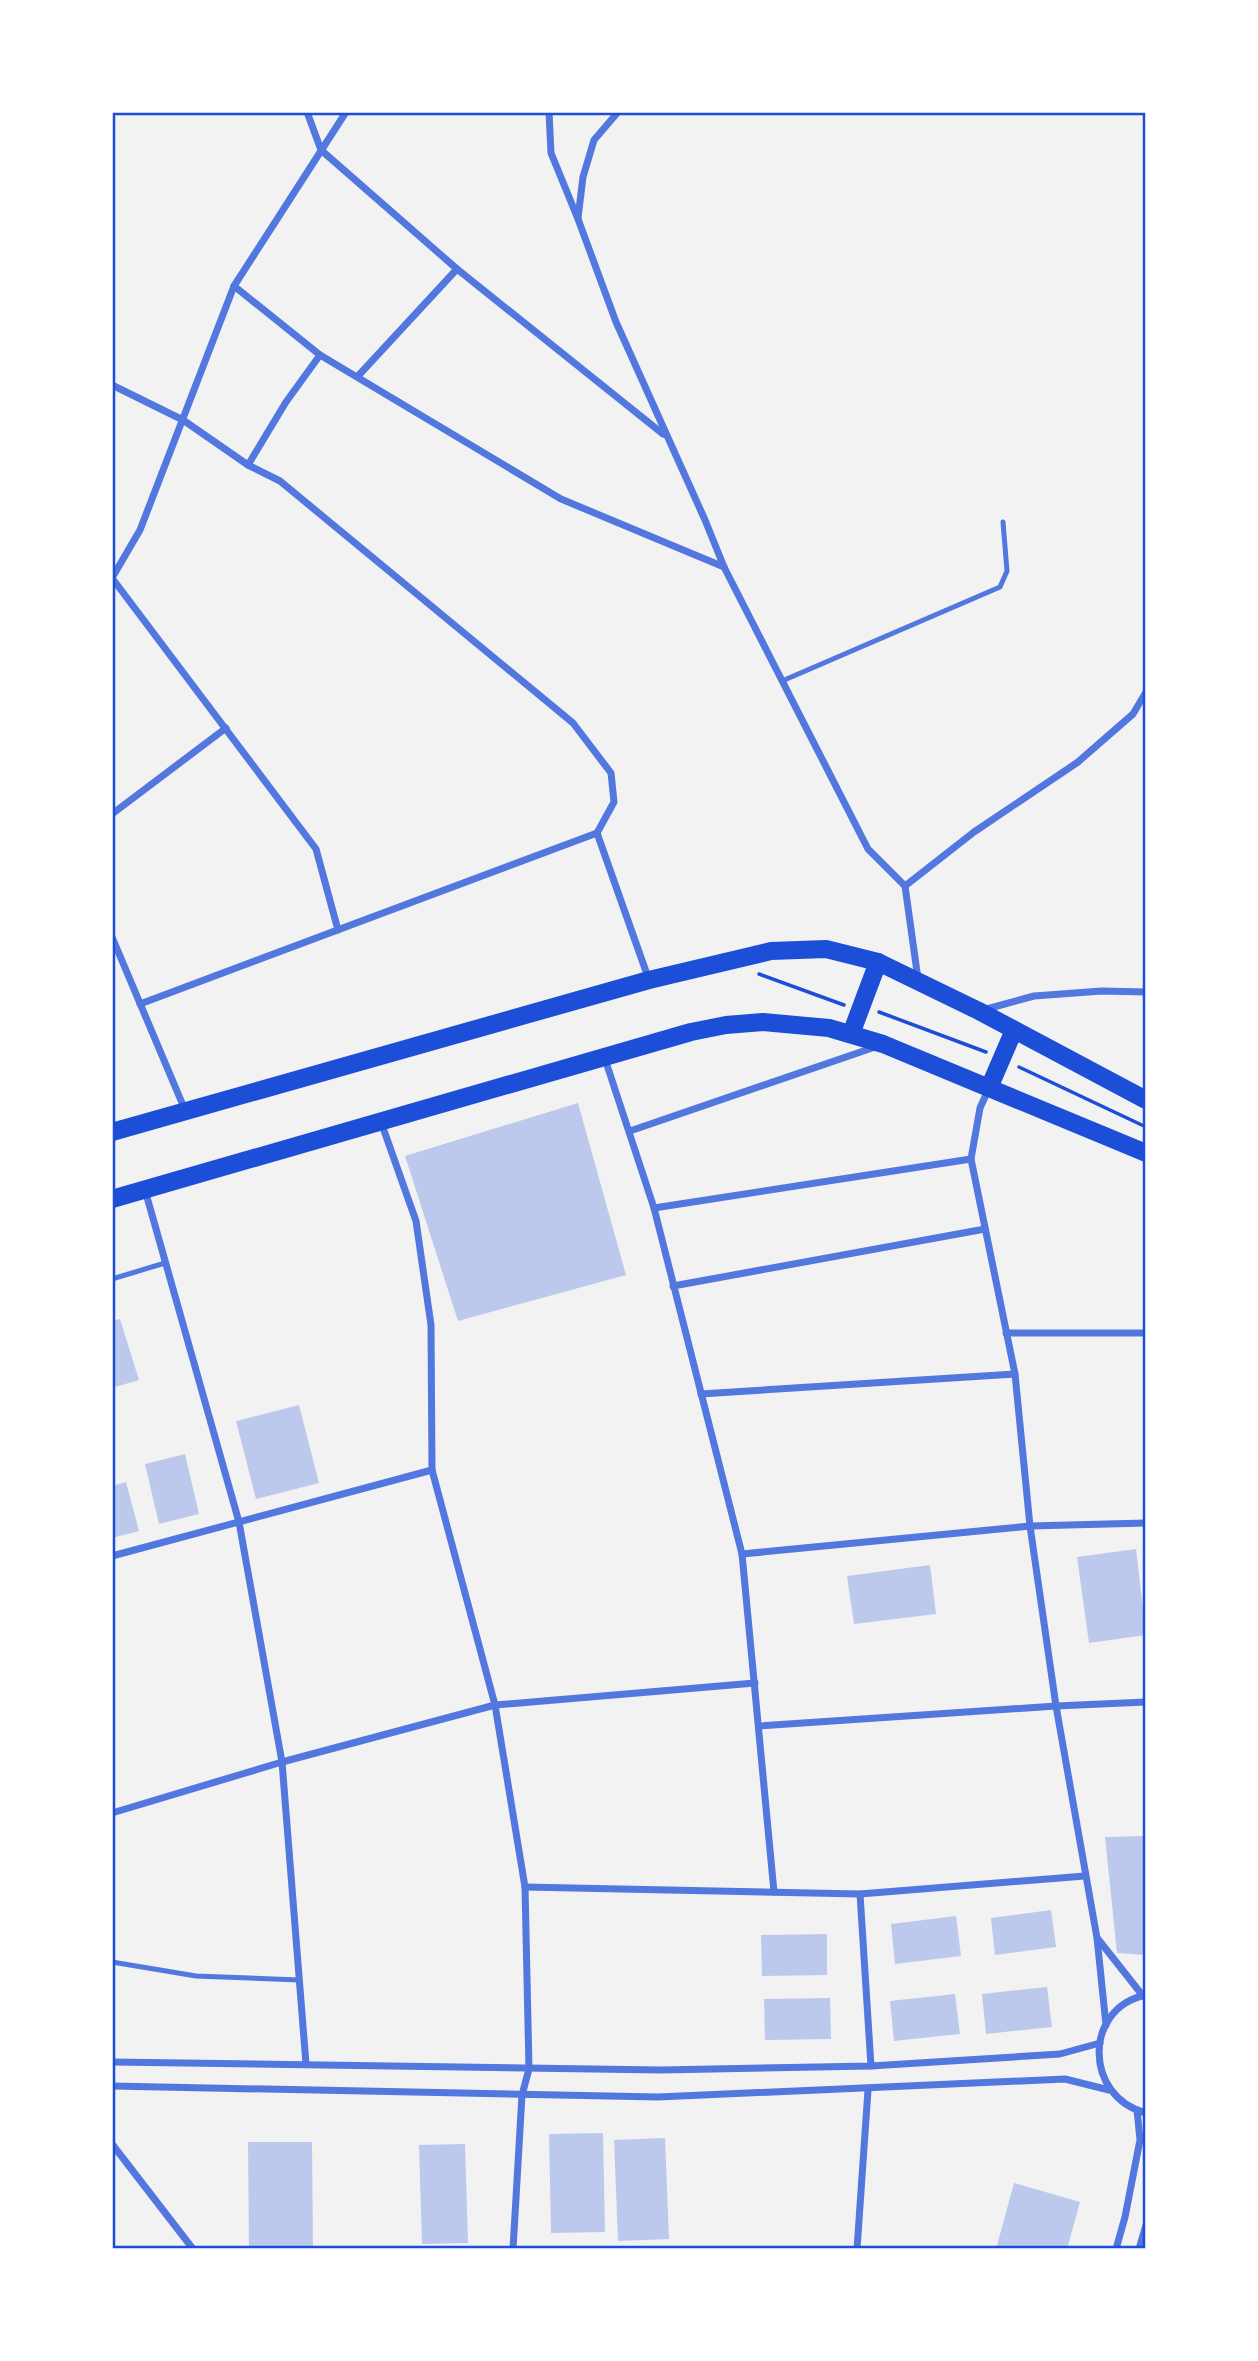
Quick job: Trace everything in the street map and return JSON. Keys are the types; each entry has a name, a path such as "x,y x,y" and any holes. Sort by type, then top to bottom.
{"main road":[{"path":"112,1132 649,980 771,951 825,948 878,962 979,1011 1146,1100"},
{"path":"851,1034 878,962"},
{"path":"112,1199 691,1032 726,1025 763,1022 830,1028 883,1044 1146,1153"},
{"path":"989,1088 1014,1030"}],"street":[{"path":"307,112 321,150 457,269 667,436"},
{"path":"338,930 316,849 112,578 140,530 234,286 346,112"},
{"path":"549,112 551,152 616,322 724,567 868,849 905,886 919,983"},
{"path":"578,219 583,177 594,140 618,112"},
{"path":"358,376 457,269"},
{"path":"234,286 320,355 561,499 724,567"},
{"path":"248,465 286,402 320,355"},
{"path":"112,385 183,420 248,465 280,481 573,723 611,773 614,802 597,833 140,1004"},
{"path":"905,886 974,832 1078,762 1133,714 1146,692"},
{"path":"112,814 226,728"},
{"path":"597,833 649,980"},
{"path":"112,937 186,1112"},
{"path":"979,1011 1034,996 1102,991 1146,992"},
{"path":"630,1131 883,1044"},
{"path":"604,1056 654,1208 742,1554 774,1892"},
{"path":"989,1088 980,1108 971,1159 1015,1374 1030,1526 1056,1706 1097,1938 1106,2025"},
{"path":"381,1121 416,1221 431,1325 432,1470 495,1705 526,1887 529,2069 522,2095 513,2249"},
{"path":"654,1208 971,1159"},
{"path":"144,1190 239,1522 282,1762 306,2064"},
{"path":"673,1286 985,1229"},
{"path":"1006,1333 1146,1333"},
{"path":"701,1394 1015,1374"},
{"path":"112,1556 432,1470"},
{"path":"742,1554 1030,1526 1146,1522"},
{"path":"112,1813 282,1762 495,1705 755,1682"},
{"path":"759,1727 1146,1702"},
{"path":"526,1887 860,1895 1085,1876"},
{"path":"860,1895 871,2066"},
{"path":"1097,1938 1145,1996 1122,2006 1109,2019 1098,2053 1101,2071 1109,2090 1121,2101 1146,2113"},
{"path":"112,2062 661,2070 871,2066 1060,2054 1100,2043"},
{"path":"112,2086 658,2097 1065,2080 1109,2090"},
{"path":"857,2249 868,2090"},
{"path":"1116,2249 1140,2140 1137,2110"},
{"path":"112,2144 193,2249"},
{"path":"1139,2249 1146,2225"}],"lane":[{"path":"782,681 1000,587 1007,571 1003,522"},
{"path":"112,1279 165,1263"},
{"path":"112,1962 196,1976 299,1980"}],"building":[{"path":"578,1103 626,1275 458,1321 405,1156"},
{"path":"120,1319 139,1380 112,1388 112,1321"},
{"path":"299,1405 319,1483 256,1499 236,1421"},
{"path":"185,1454 199,1514 159,1524 145,1464"},
{"path":"126,1482 139,1531 112,1538 112,1486"},
{"path":"1136,1549 1146,1635 1089,1643 1077,1557"},
{"path":"930,1565 936,1614 854,1624 847,1576"},
{"path":"1146,1836 1146,1955 1117,1953 1105,1837"},
{"path":"1051,1910 1056,1947 995,1955 991,1918"},
{"path":"956,1916 961,1956 895,1964 891,1924"},
{"path":"827,1934 827,1975 762,1976 761,1935"},
{"path":"1047,1987 1052,2027 986,2034 982,1994"},
{"path":"955,1994 960,2034 894,2041 890,2001"},
{"path":"830,1998 831,2039 765,2040 764,1999"},
{"path":"603,2133 605,2232 551,2233 549,2134"},
{"path":"665,2138 669,2239 618,2241 614,2140"},
{"path":"248,2142 312,2142 313,2249 249,2249"},
{"path":"465,2144 468,2243 422,2244 419,2145"},
{"path":"1014,2183 1080,2202 1067,2249 996,2249"}]}
